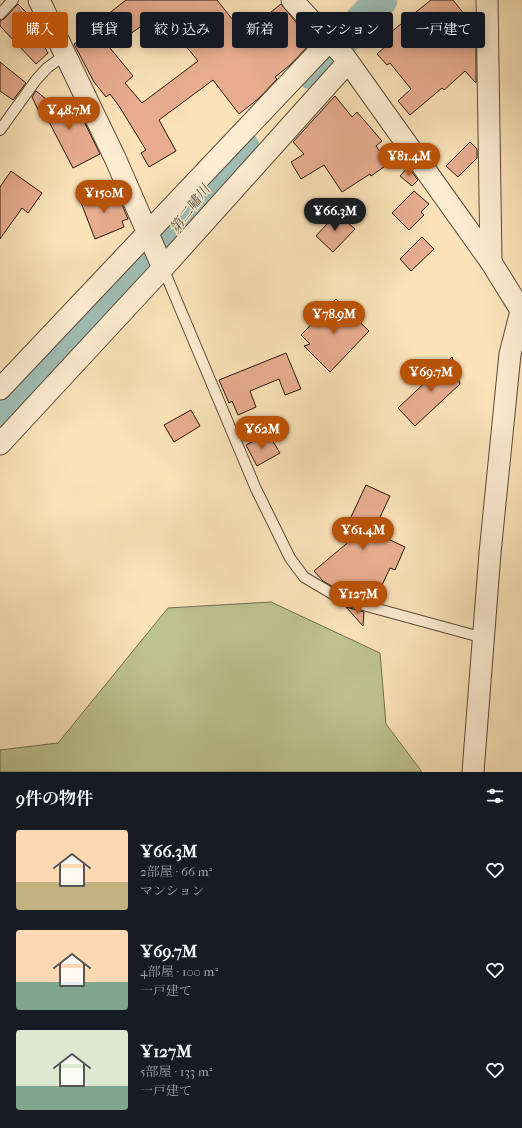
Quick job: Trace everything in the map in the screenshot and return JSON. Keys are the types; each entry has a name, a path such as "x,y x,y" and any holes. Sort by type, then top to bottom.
{"street":[{"path":"292,0 303,12"},
{"path":"487,0 492,262"},
{"path":"40,1 115,158 161,264"},
{"path":"0,389 128,252 149,236 323,48"},
{"path":"337,48 492,262 522,312 510,354 473,772"},
{"path":"0,444 346,59"}],"lane":[{"path":"0,14 13,0"},
{"path":"0,130 36,80 47,68 66,54"},
{"path":"161,264 256,489 290,558 304,577 341,599 484,638"}],"green space":[{"path":"271,602 380,653 386,724 422,772 0,772 0,750 58,743 168,608"}],"building":[{"path":"126,0 217,0 232,19 232,48 288,48 288,13 296,22 296,48 306,48 290,65 275,77 277,79 258,99 239,114 213,80 159,120 176,151 149,167 141,153 146,150 119,106 110,94 106,97 94,82 76,48 110,48 133,76 125,83 142,103 198,61 187,48 224,48 224,12 140,12 140,27 132,33 132,12 111,12"},
{"path":"431,0 453,0 462,12 416,12"},
{"path":"18,4 26,12 12,12 12,39 0,26 0,21 5,18"},
{"path":"281,4 288,12 271,12"},
{"path":"401,24 401,48 476,48 476,83 465,71 444,90 442,88 410,115 398,101 411,89 390,63 387,65 377,54 384,48 393,48 393,30"},
{"path":"21,48 45,48 48,53 36,64"},
{"path":"0,62 26,83 13,100 0,91"},
{"path":"36,91 61,111 59,112 61,116 77,107 100,154 73,168 47,118 43,120 32,97"},
{"path":"335,96 352,117 357,112 382,141 376,146 388,164 371,176 370,174 342,192 324,165 301,179 291,162 304,154 293,142"},
{"path":"470,142 477,149 477,158 458,177 446,166"},
{"path":"408,167 418,180 412,186 400,176"},
{"path":"11,171 42,193 28,213 22,208 0,239 0,187"},
{"path":"105,190 110,201 119,197 128,219 122,221 124,227 95,239 80,200"},
{"path":"414,191 429,204 421,212 424,215 409,230 392,213"},
{"path":"337,213 355,229 333,252 316,236"},
{"path":"422,237 434,249 411,271 400,259"},
{"path":"336,299 369,331 330,372 304,346 310,344 301,335"},
{"path":"286,353 301,389 285,395 279,379 250,391 256,407 238,415 232,401 229,403 219,380"},
{"path":"452,357 460,384 415,426 398,408"},
{"path":"191,410 200,426 174,442 164,425"},
{"path":"265,435 269,442 272,440 280,453 257,466 246,445"},
{"path":"366,485 390,496 373,532 405,547 395,570 390,568 376,598 365,593 365,599 344,593 323,581 314,571 352,539 343,534"},
{"path":"346,607 364,612 363,626"}],"waterway":[{"name":"第二嘯川","path":"312,73 381,0"},
{"name":"第二嘯川","path":"0,420 160,250 202,191 243,147"}]}
